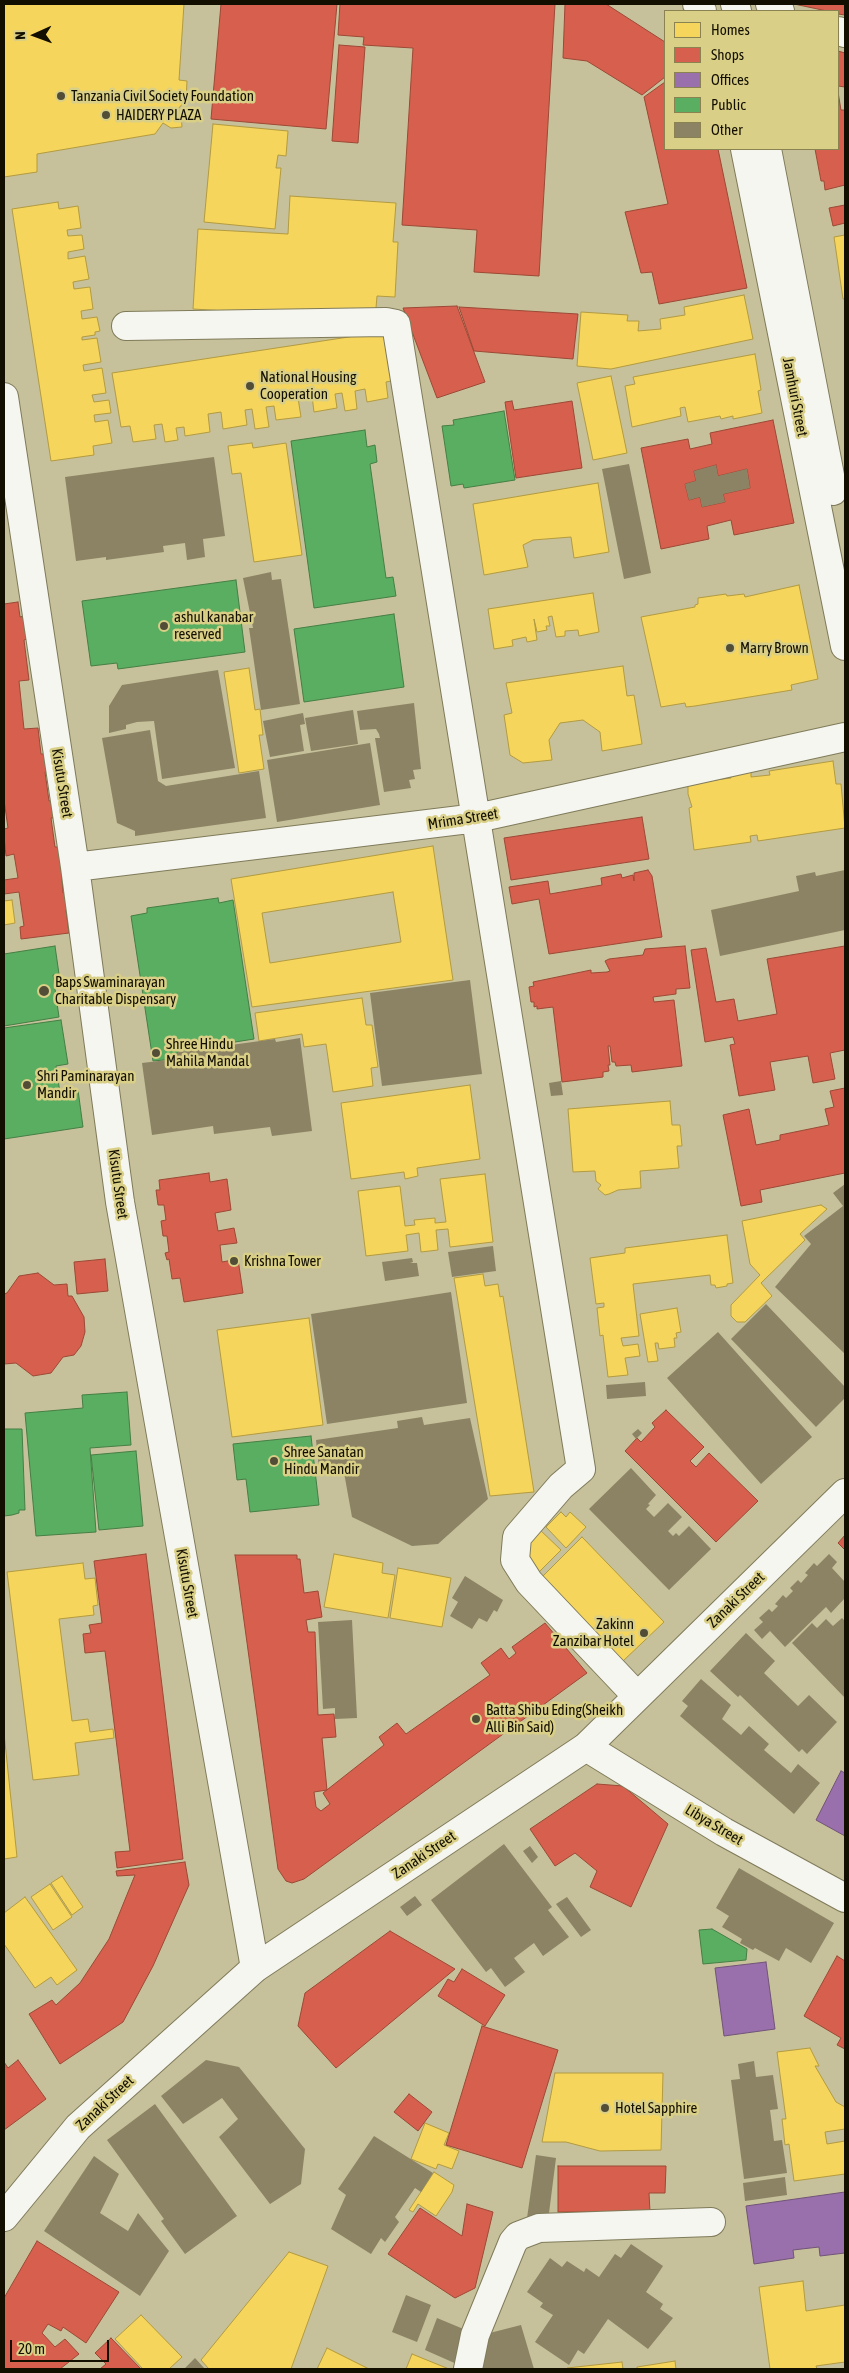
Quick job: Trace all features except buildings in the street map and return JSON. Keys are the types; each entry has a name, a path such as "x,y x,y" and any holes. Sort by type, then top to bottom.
{"street":[{"name":"Jamhuri Street","path":"745,150 845,646"},
{"name":"Jamhuri Street","path":"767,150 845,553"},
{"path":"126,326 386,322 396,324 581,1468 561,1486 517,1537 515,1560 529,1582 637,1696"},
{"name":"Kisutu Street","path":"4,396 75,867 120,1202 255,1968"},
{"name":"Mrima Street","path":"75,867 477,818 845,737"},
{"name":"Zanaki Street","path":"4,2217 78,2127 255,1968 586,1747 845,1493"},
{"name":"Libya Street","path":"586,1747 724,1832 845,1898"},
{"path":"468,2369 475,2336 513,2242 518,2236 539,2228 711,2222"}],"place":[{"name":"Tanzania Civil Society Foundation","path":"61,96"},
{"name":"HAIDERY PLAZA","path":"106,115"},
{"name":"National Housing Cooperation","path":"250,386"},
{"name":"ashul kanabar reserved","path":"164,626"},
{"name":"Marry Brown","path":"730,648"},
{"name":"Baps Swaminarayan Charitable Dispensary","path":"44,991"},
{"name":"Shree Hindu Mahila Mandal","path":"156,1053"},
{"name":"Shri Paminarayan Mandir","path":"27,1085"},
{"name":"Krishna Tower","path":"234,1261"},
{"name":"Shree Sanatan Hindu Mandir","path":"274,1461"},
{"name":"Zakinn Zanzibar Hotel","path":"644,1633"},
{"name":"Batta Shibu Eding(Sheikh Alli Bin Said)","path":"476,1719"},
{"name":"Hotel Sapphire","path":"605,2108"}]}
